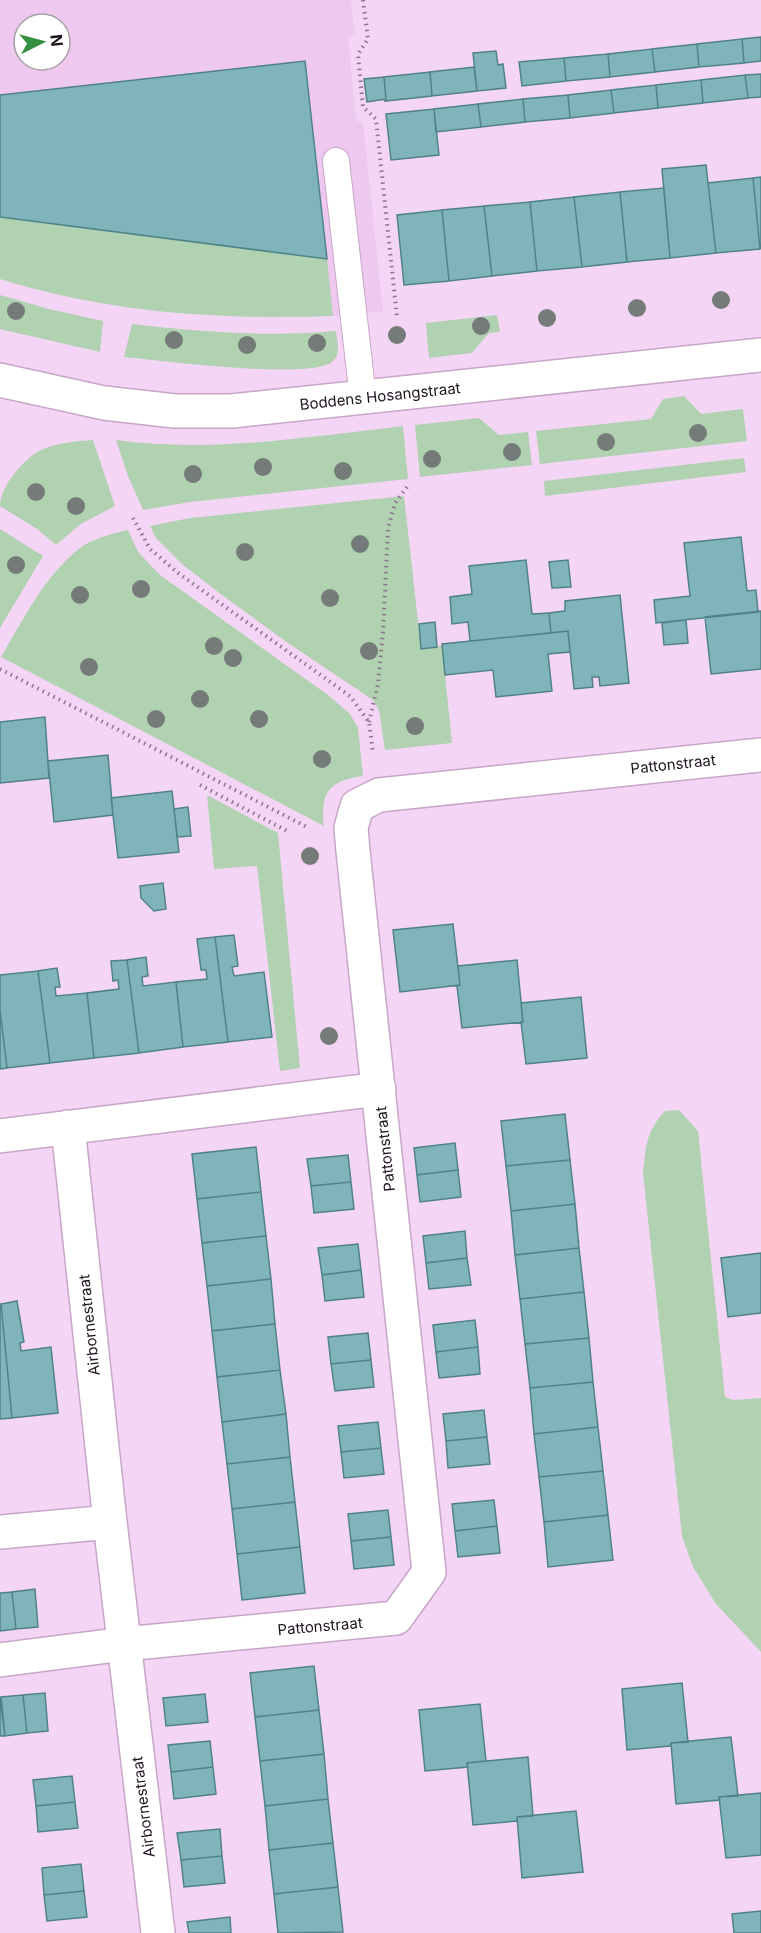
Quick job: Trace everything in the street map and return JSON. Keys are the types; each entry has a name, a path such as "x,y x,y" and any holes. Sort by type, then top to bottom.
{"street":[{"name":"Boddens Hosangstraat","path":"0,380 104,403 175,411 232,411 761,355"},
{"name":"Pattonstraat","path":"124,1644 396,1618 429,1572 353,851 351,828 357,806 379,795 761,755"},
{"path":"0,1136 379,1089"},
{"name":"Airbornestraat","path":"68,1127 110,1522 158,1933"},
{"path":"0,1532 110,1522"},
{"path":"0,1660 124,1644"}],"lane":[{"path":"336,161 363,398"}],"path":[{"path":"363,0 368,39 358,54 363,107 376,119 397,317"},
{"path":"379,795 369,722 378,684 381,653 387,528 395,503 407,487"},
{"path":"133,519 150,549 178,573 350,696 369,722"},
{"path":"0,669 353,851"},
{"path":"200,785 289,832"}],"shaded area":[{"path":"0,0 351,0 355,35 348,36 356,121 363,122 383,311 333,316 0,247"}],"green space":[{"path":"0,197 327,259 333,316 249,317 165,312 82,300 0,279"},
{"path":"0,295 103,321 100,352 0,329"},
{"path":"497,315 500,332 489,333 472,353 429,358 426,323"},
{"path":"132,324 234,333 285,334 336,331 338,351 333,361 320,367 297,369 234,368 124,357"},
{"path":"684,396 701,414 743,409 747,441 540,464 536,431 651,419 663,399"},
{"path":"479,418 499,435 528,432 532,465 420,477 415,425"},
{"path":"403,426 408,479 190,502 143,510 116,440 152,444 224,444 295,439"},
{"path":"93,440 115,506 81,524 56,545 37,529 0,506 8,482 34,454 60,444"},
{"path":"744,458 746,472 545,496 544,481"},
{"path":"404,496 421,648 442,646 452,743 385,750 379,710 373,700 285,641 183,565 156,538 150,526 190,518"},
{"path":"0,529 43,556 0,628"},
{"path":"128,530 138,552 160,575 328,695 350,714 358,728 363,776 342,781 329,790 324,805 324,826 1,657 45,585 67,559 91,542"},
{"path":"207,795 278,833 300,1068 280,1071 257,866 214,869"},
{"path":"679,1110 698,1131 725,1397 733,1400 761,1398 761,1652 716,1604 693,1567 682,1536 643,1173 646,1147 654,1126 665,1111"}],"building":[{"path":"761,37 761,61 744,63 742,39"},
{"path":"742,39 744,63 699,67 697,44"},
{"path":"697,44 699,67 655,72 652,49"},
{"path":"652,49 655,72 610,77 608,54"},
{"path":"496,51 498,65 503,64 506,88 477,91 473,53"},
{"path":"608,54 610,77 566,81 564,58"},
{"path":"564,58 566,81 522,86 519,62"},
{"path":"305,61 327,259 0,217 0,95"},
{"path":"474,67 477,91 432,96 430,72"},
{"path":"430,72 432,96 385,101 384,77"},
{"path":"761,74 761,97 748,98 745,75"},
{"path":"745,75 748,98 703,103 701,80"},
{"path":"384,77 386,99 367,102 364,79"},
{"path":"701,80 703,103 658,108 656,85"},
{"path":"656,85 658,108 614,113 611,90"},
{"path":"611,90 614,113 570,118 568,95"},
{"path":"568,95 570,118 525,122 523,99"},
{"path":"523,99 525,122 481,127 478,104"},
{"path":"478,104 481,127 436,132 434,109"},
{"path":"434,109 439,155 391,160 386,114"},
{"path":"706,165 716,253 670,258 662,169"},
{"path":"761,177 761,248 760,249 753,178"},
{"path":"753,178 760,249 716,253 708,183"},
{"path":"664,188 670,258 627,262 620,192"},
{"path":"620,192 627,262 582,267 574,197"},
{"path":"574,197 582,267 537,271 530,202"},
{"path":"530,202 537,271 492,276 484,206"},
{"path":"484,206 492,276 449,281 442,210"},
{"path":"442,210 449,281 404,285 397,215"},
{"path":"741,537 747,591 756,590 758,612 656,623 654,600 690,596 684,543"},
{"path":"526,560 532,614 549,613 551,633 470,641 468,622 452,624 450,597 472,594 469,566"},
{"path":"568,560 571,587 552,588 549,562"},
{"path":"620,595 629,683 600,686 599,677 592,677 593,687 574,689 568,631 551,633 549,613 565,611 565,601"},
{"path":"761,611 761,669 711,674 705,617"},
{"path":"686,620 688,643 664,645 662,623"},
{"path":"435,622 437,647 421,649 419,624"},
{"path":"568,631 570,652 548,654 552,691 496,697 493,670 445,675 442,644"},
{"path":"45,717 49,778 0,783 0,722"},
{"path":"108,755 113,815 54,822 48,761"},
{"path":"172,791 179,852 118,858 111,798"},
{"path":"188,807 191,836 177,837 174,809"},
{"path":"163,883 166,909 154,911 141,898 140,886"},
{"path":"453,924 460,985 400,992 393,930"},
{"path":"234,935 238,966 232,967 234,976 264,972 272,1037 228,1042 215,937"},
{"path":"215,937 228,1042 183,1047 176,982 207,979 206,970 201,970 197,939"},
{"path":"146,957 148,976 142,977 143,986 176,982 183,1047 139,1053 127,960"},
{"path":"127,960 139,1053 94,1058 87,993 119,989 118,980 113,981 111,961"},
{"path":"517,960 523,1022 462,1028 457,986 460,985 458,966"},
{"path":"57,968 60,987 55,987 56,996 87,993 94,1058 50,1063 38,971"},
{"path":"38,971 50,1063 7,1068 0,1010 0,975"},
{"path":"581,997 587,1058 526,1064 521,1003"},
{"path":"0,1010 7,1068 0,1069"},
{"path":"565,1114 570,1160 506,1166 501,1121"},
{"path":"455,1143 458,1170 417,1175 414,1148"},
{"path":"256,1147 261,1192 197,1199 192,1154"},
{"path":"348,1155 351,1182 311,1186 307,1159"},
{"path":"570,1160 575,1204 511,1211 506,1166"},
{"path":"458,1170 461,1197 420,1202 417,1175"},
{"path":"351,1182 354,1209 314,1213 311,1186"},
{"path":"261,1192 266,1236 202,1243 197,1199"},
{"path":"575,1204 579,1248 515,1255 511,1211"},
{"path":"465,1231 467,1258 426,1263 423,1236"},
{"path":"266,1236 271,1279 207,1286 202,1243"},
{"path":"358,1244 361,1270 322,1275 318,1248"},
{"path":"579,1248 584,1292 520,1299 515,1255"},
{"path":"761,1253 761,1313 728,1317 721,1258"},
{"path":"467,1258 471,1285 429,1289 426,1263"},
{"path":"361,1270 364,1297 325,1301 322,1275"},
{"path":"271,1279 275,1324 212,1331 207,1286"},
{"path":"584,1292 589,1338 525,1344 520,1299"},
{"path":"17,1301 24,1342 20,1343 21,1351 51,1347 58,1413 12,1418 1,1304"},
{"path":"0,1305 12,1418 0,1419"},
{"path":"475,1320 478,1347 436,1352 433,1325"},
{"path":"275,1324 280,1370 217,1377 212,1331"},
{"path":"368,1333 371,1360 331,1364 328,1337"},
{"path":"589,1338 593,1382 530,1388 525,1344"},
{"path":"478,1347 480,1374 439,1378 436,1352"},
{"path":"371,1360 374,1387 335,1391 331,1364"},
{"path":"280,1370 286,1414 222,1422 217,1377"},
{"path":"593,1382 598,1427 534,1434 530,1388"},
{"path":"484,1410 487,1437 446,1441 443,1414"},
{"path":"286,1414 290,1457 227,1464 222,1422"},
{"path":"378,1422 381,1448 341,1452 338,1426"},
{"path":"598,1427 603,1471 539,1477 534,1434"},
{"path":"487,1437 490,1464 448,1468 446,1441"},
{"path":"381,1448 384,1474 344,1478 341,1452"},
{"path":"290,1457 295,1502 232,1509 227,1464"},
{"path":"603,1471 608,1515 544,1522 539,1477"},
{"path":"494,1500 497,1526 455,1531 452,1504"},
{"path":"295,1502 300,1547 237,1554 232,1509"},
{"path":"388,1510 391,1537 351,1541 348,1514"},
{"path":"608,1515 613,1560 548,1567 544,1522"},
{"path":"497,1526 500,1553 458,1557 455,1531"},
{"path":"391,1537 394,1565 354,1569 351,1541"},
{"path":"300,1547 305,1593 242,1600 237,1554"},
{"path":"35,1589 38,1627 16,1629 12,1592"},
{"path":"12,1592 16,1629 0,1631 0,1593"},
{"path":"314,1666 319,1710 255,1717 250,1673"},
{"path":"682,1683 688,1742 627,1750 622,1689"},
{"path":"45,1693 48,1731 27,1733 23,1695"},
{"path":"205,1694 208,1722 166,1726 163,1698"},
{"path":"23,1695 27,1733 5,1736 1,1697"},
{"path":"0,1697 5,1736 0,1736"},
{"path":"480,1704 486,1761 467,1763 468,1767 425,1771 419,1710"},
{"path":"319,1710 324,1754 260,1761 255,1717"},
{"path":"731,1737 738,1796 676,1804 671,1743"},
{"path":"210,1741 213,1767 171,1772 168,1745"},
{"path":"324,1754 328,1799 265,1806 260,1761"},
{"path":"528,1757 533,1816 517,1817 517,1821 473,1825 467,1763"},
{"path":"213,1767 216,1794 174,1799 171,1772"},
{"path":"72,1776 75,1802 36,1806 33,1780"},
{"path":"761,1793 761,1855 726,1858 719,1797"},
{"path":"328,1799 333,1843 269,1850 265,1806"},
{"path":"75,1802 78,1828 38,1832 36,1806"},
{"path":"576,1811 583,1872 522,1878 517,1817"},
{"path":"220,1829 222,1856 181,1860 177,1833"},
{"path":"333,1843 338,1887 274,1894 269,1850"},
{"path":"222,1856 225,1883 184,1887 181,1860"},
{"path":"81,1864 84,1891 44,1895 42,1868"},
{"path":"338,1887 343,1932 278,1933 274,1894"},
{"path":"84,1891 87,1917 47,1921 44,1895"},
{"path":"761,1911 761,1933 734,1933 732,1914"},
{"path":"230,1917 231,1933 189,1933 187,1922"}]}
